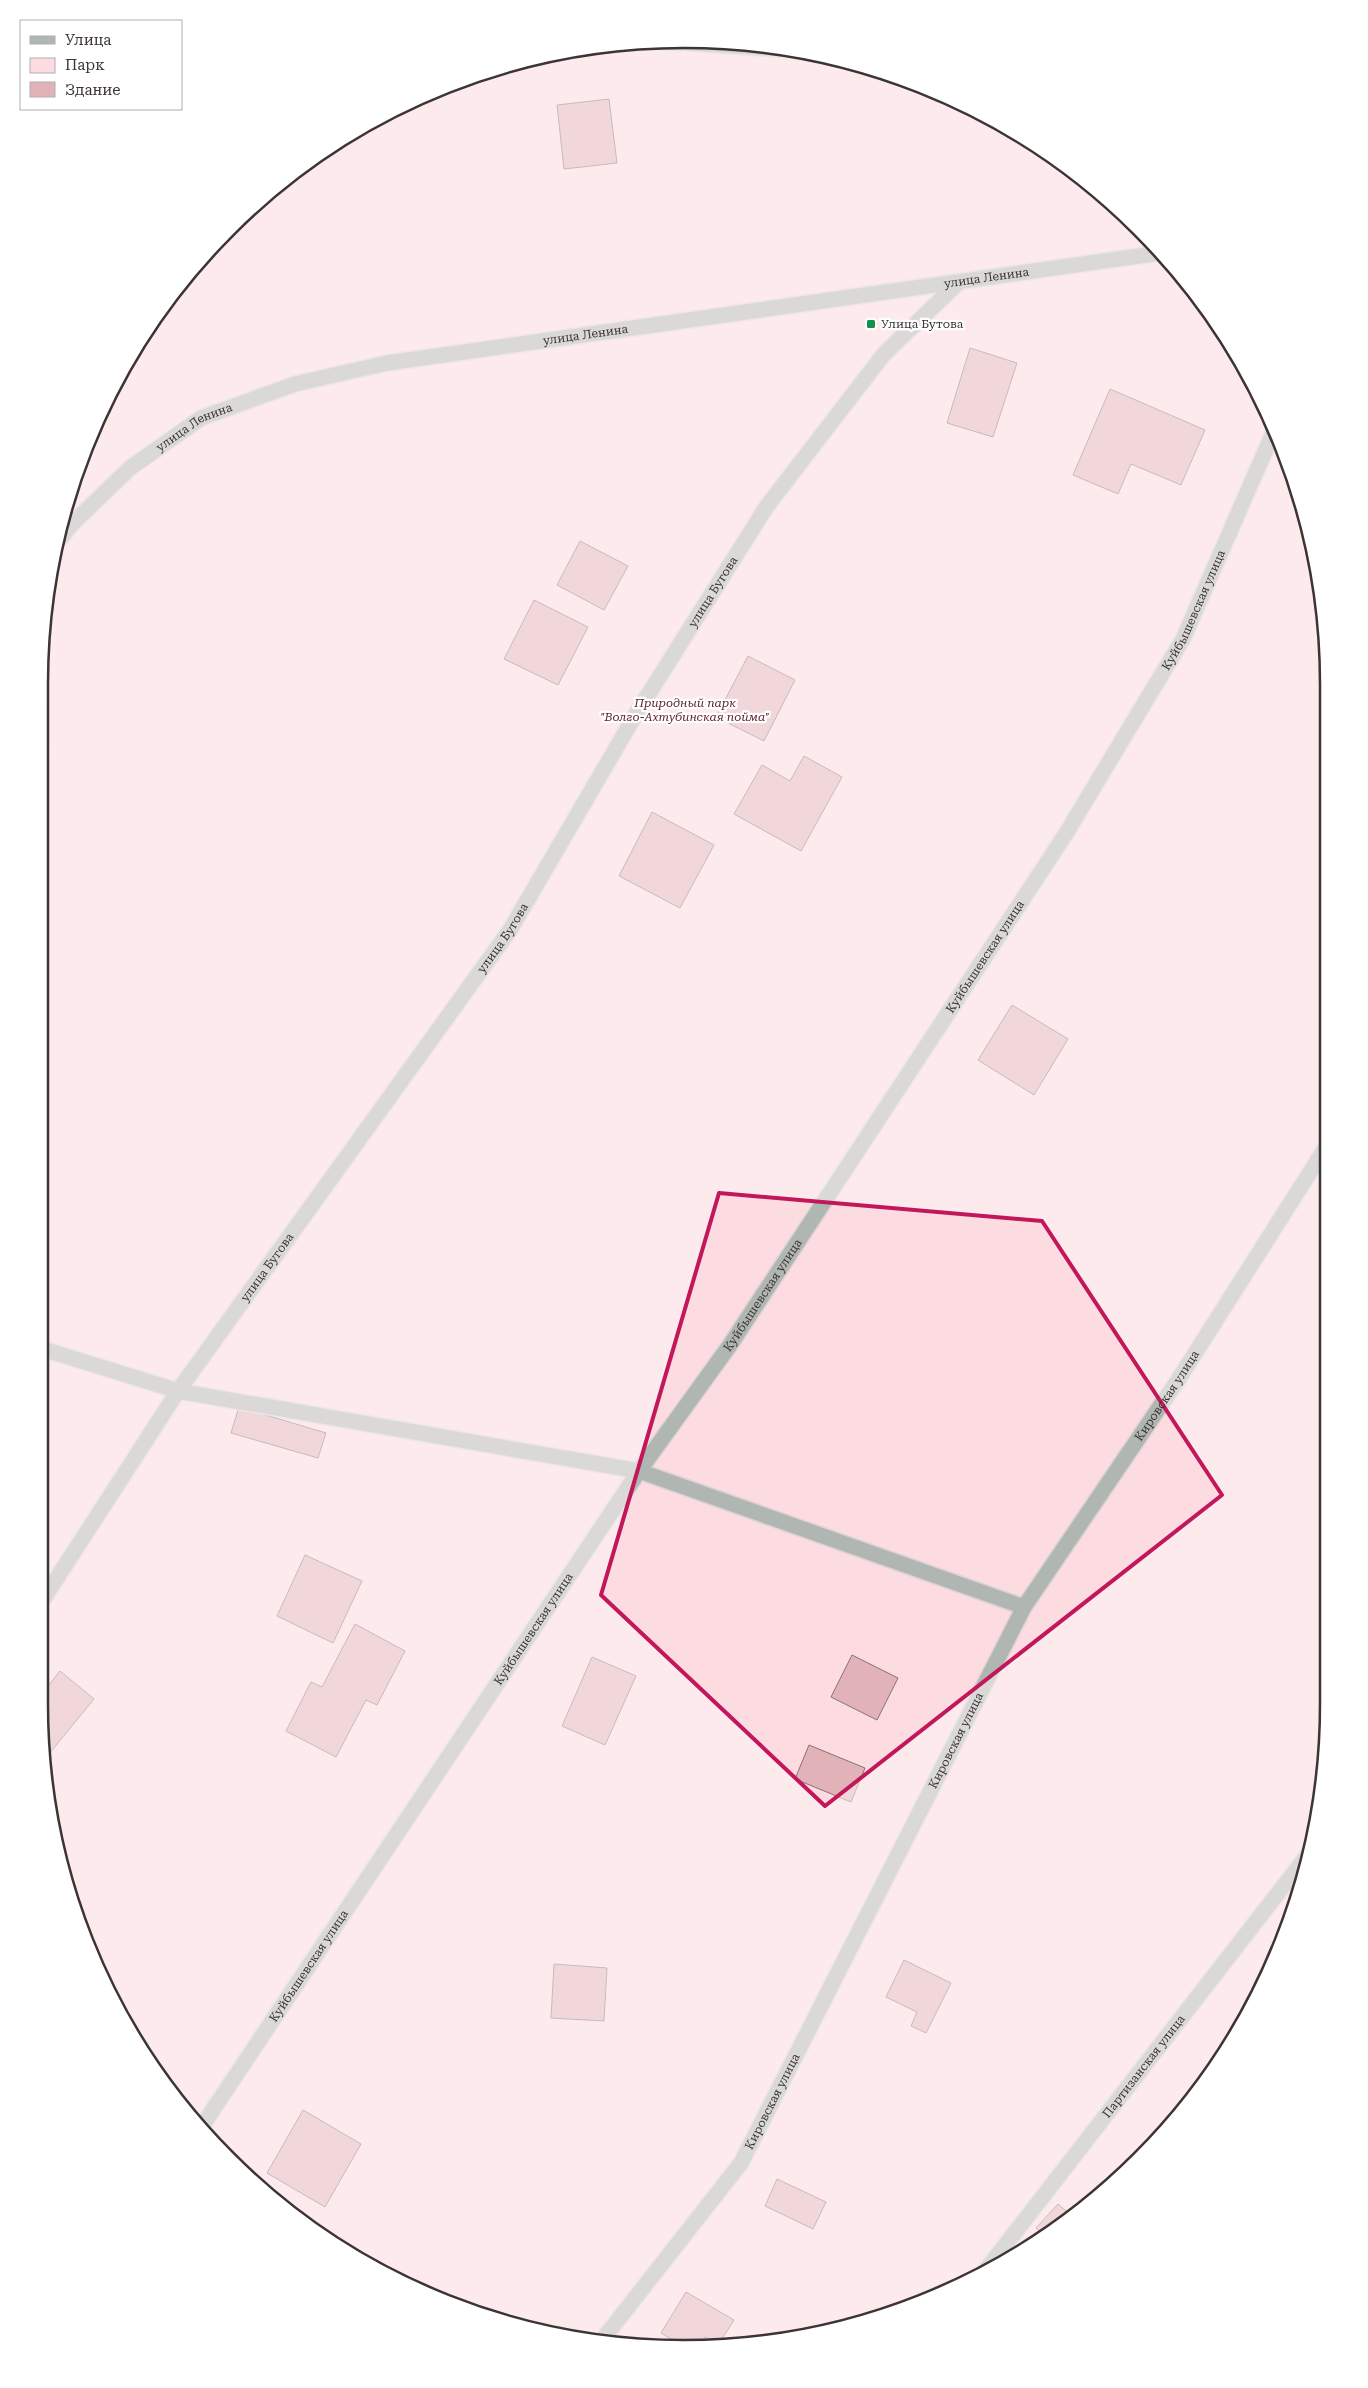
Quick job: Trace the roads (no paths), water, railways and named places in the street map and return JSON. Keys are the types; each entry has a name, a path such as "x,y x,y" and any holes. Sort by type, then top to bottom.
{"street":[{"name":"улица Ленина","path":"66,531 130,468 201,418 295,384 387,363 1153,254"},
{"name":"улица Бугова","path":"48,1592 178,1391 510,930 636,714 768,506 884,354 959,282"},
{"name":"Куйбышевская улица","path":"204,2123 639,1471 730,1345 1067,832 1183,639 1271,438"},
{"name":"Кировская улица","path":"606,2335 741,2163 1024,1607 1180,1378 1320,1157"},
{"path":"48,1352 178,1391 639,1471 1024,1607"},
{"name":"Партизанская улица","path":"994,2259 1300,1865"}],"place":[{"name":"Улица Бутова","path":"871,324"}],"park label":[{"name":"Природный парк \"Волго-Ахтубинская пойма\"","path":"685,710"}]}
